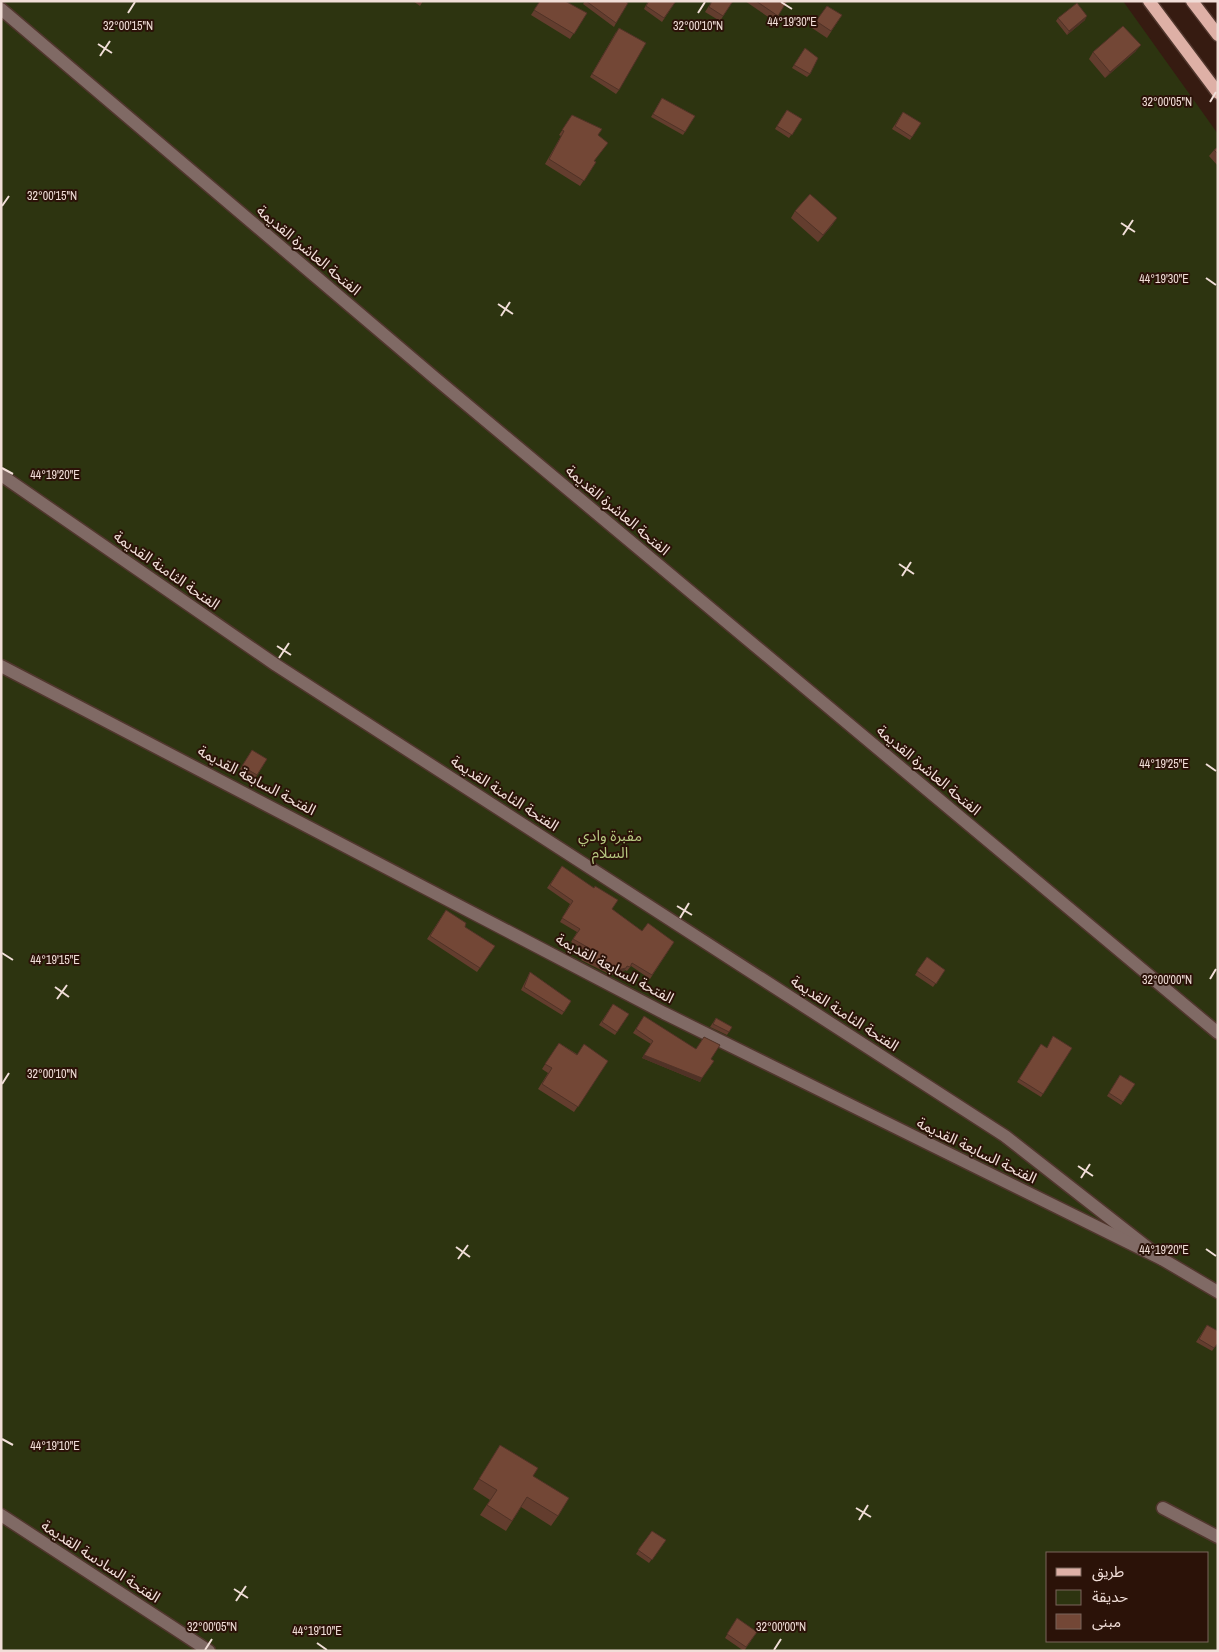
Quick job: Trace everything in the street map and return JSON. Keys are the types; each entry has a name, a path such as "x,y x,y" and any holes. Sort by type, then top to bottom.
{"main road":[{"path":"1149,1 1218,93"},
{"path":"1192,1 1218,35"}],"street":[{"name":"الفتحة العاشرة القديمة","path":"1,9 429,373 1218,1033"},
{"name":"الفتحة الثامنة القديمة","path":"1,475 276,665 1005,1136 1162,1259"},
{"name":"الفتحة السابعة القديمة","path":"1,666 658,1010 1162,1259 1218,1292"},
{"path":"1163,1508 1218,1537"},
{"name":"الفتحة السادسة القديمة","path":"1,1515 209,1651"}],"green space":[{"name":"مقبرة وادي السلام","path":"1,1 1123,1 1218,134 1218,1651 1,1651"}],"building":[{"path":"540,1 565,1 587,13 574,34 534,10"},
{"path":"586,1 625,1 628,3 616,23"},
{"path":"649,1 676,1 664,18 646,6"},
{"path":"712,1 733,1 723,16 709,7"},
{"path":"756,1 787,1 778,16"},
{"path":"1077,3 1087,16 1069,31 1058,18"},
{"path":"827,6 842,15 831,31 816,21"},
{"path":"1123,26 1141,45 1110,72 1093,52"},
{"path":"619,28 646,43 619,90 592,74"},
{"path":"805,48 818,58 810,74 794,65"},
{"path":"662,98 695,116 685,132 653,114"},
{"path":"787,110 802,119 792,135 777,126"},
{"path":"903,112 921,123 912,137 895,126"},
{"path":"572,115 602,129 598,135 608,143 594,161 596,162 584,181 549,159 564,131 562,130"},
{"path":"810,194 837,218 823,235 795,211"},
{"path":"252,750 267,759 257,775 242,766"},
{"path":"562,866 594,888 595,886 618,900 612,909 642,931 648,923 674,942 652,975 632,963 630,967 627,966 626,968 613,971 584,957 589,948 573,939 580,929 562,918 573,901 550,885"},
{"path":"446,910 466,923 465,927 495,946 480,968 430,936"},
{"path":"927,957 945,970 936,984 917,971"},
{"path":"530,972 571,1001 564,1012 524,987"},
{"path":"613,1004 629,1014 617,1032 602,1022"},
{"path":"644,1016 696,1049 704,1037 720,1045 711,1059 714,1061 702,1078 644,1055 653,1041 636,1029"},
{"path":"716,1018 732,1027 729,1032 713,1024"},
{"path":"1053,1036 1072,1048 1043,1094 1019,1079 1041,1044 1047,1048"},
{"path":"559,1043 577,1055 584,1044 608,1061 578,1107 542,1084 552,1068 545,1064"},
{"path":"1120,1075 1135,1084 1123,1102 1109,1093"},
{"path":"1207,1325 1218,1331 1218,1343 1214,1348 1199,1339"},
{"path":"500,1445 538,1468 533,1476 569,1498 558,1516 527,1497 512,1521 487,1505 497,1490 479,1479"},
{"path":"652,1531 666,1540 652,1560 638,1550"},
{"path":"737,1618 757,1632 746,1647 727,1634"}]}
